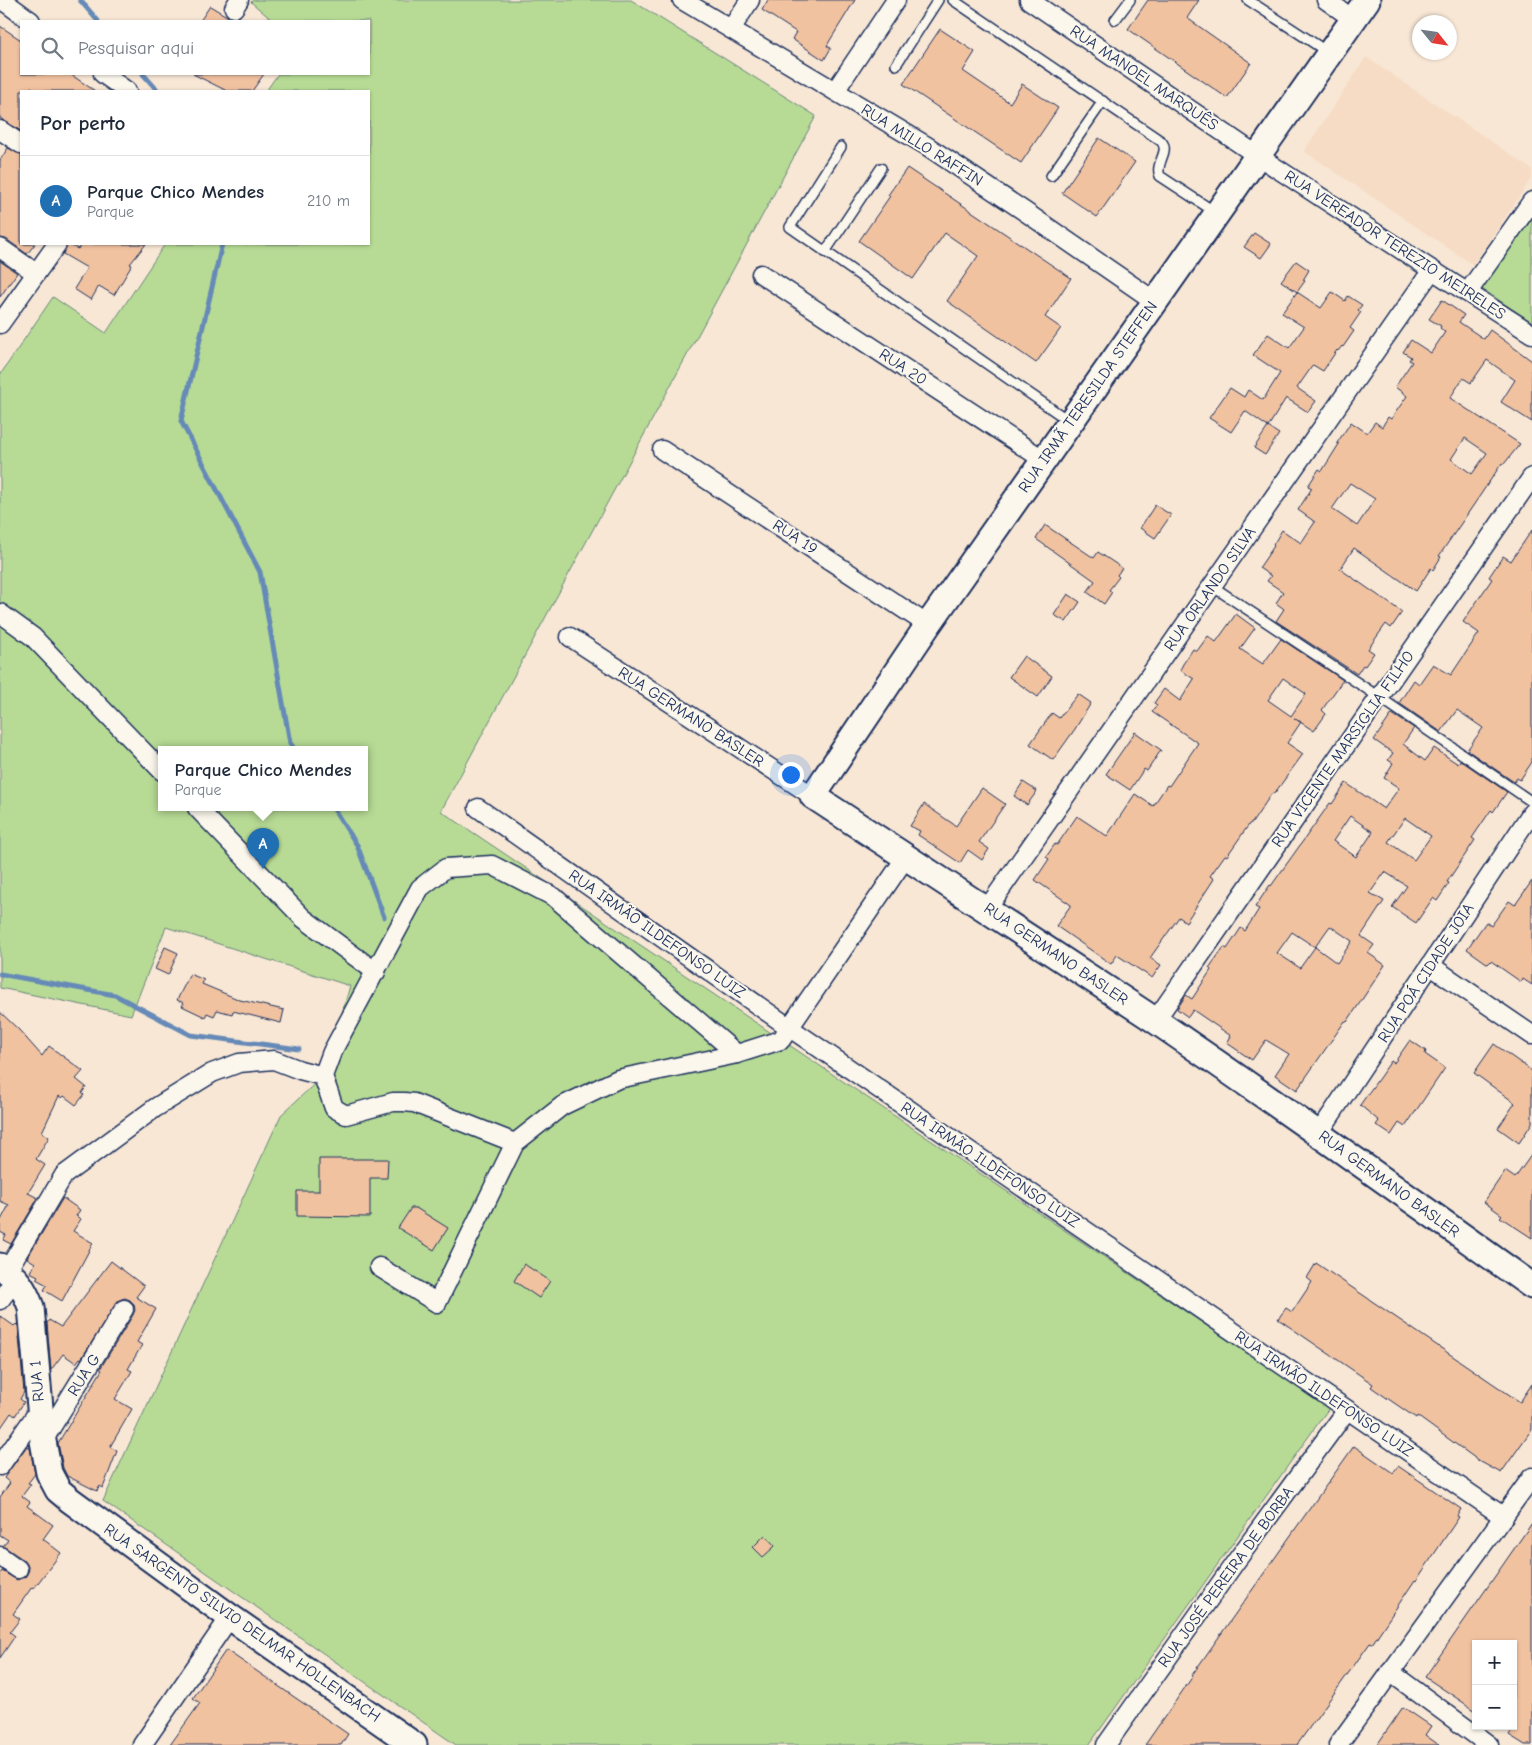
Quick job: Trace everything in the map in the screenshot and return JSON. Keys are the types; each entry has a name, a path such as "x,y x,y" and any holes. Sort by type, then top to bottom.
{"street":[{"path":"2,0 30,20"},
{"name":"RUA MILLO RAFFIN","path":"682,0 927,146 1156,302"},
{"path":"731,29 750,0"},
{"path":"835,91 896,0"},
{"name":"RUA MANOEL MARQUÊS","path":"1029,0 1258,156"},
{"path":"1326,0 1360,9"},
{"name":"RUA IRMÃ TERESILDA STEFFEN","path":"813,796 928,625 1360,9"},
{"path":"104,75 125,90"},
{"path":"0,130 20,143"},
{"name":"RUA VEREADOR TEREZIO MEIRELES","path":"1258,156 1532,334"},
{"path":"1468,292 1532,201"},
{"path":"0,324 56,245"},
{"path":"0,248 36,273"},
{"name":"RUA ORLANDO SILVA","path":"988,909 1432,270"},
{"name":"RUA 20","path":"761,274 1044,460"},
{"name":"RUA 19","path":"662,450 928,625"},
{"name":"RUA VICENTE MARSIGLIA FILHO","path":"1155,1021 1532,478"},
{"path":"0,613 33,637 158,767"},
{"name":"RUA GERMANO BASLER","path":"570,637 988,909 1155,1021 1319,1133 1532,1286"},
{"name":"RUA IRMÃO ILDEFONSO LUIZ","path":"478,808 790,1028 1504,1517"},
{"path":"200,811 303,918 376,972"},
{"name":"RUA POÁ CIDADE JOIA","path":"1319,1133 1532,812"},
{"path":"378,1267 437,1303 515,1143 562,1106 618,1079 737,1054 781,1040 906,857"},
{"path":"515,1143 414,1104 404,1102 386,1104 346,1115 334,1108 323,1076 332,1052 420,888 446,868 492,865 554,898 737,1054"},
{"path":"1431,966 1532,1035"},
{"path":"0,1300 8,1272 64,1175 155,1108 212,1073 239,1063 274,1060 323,1076"},
{"name":"RUA 1","path":"8,1272 25,1291 31,1307 43,1441 49,1473 58,1490 70,1500"},
{"name":"RUA G","path":"43,1441 124,1309"},
{"path":"2,1460 40,1409"},
{"name":"RUA JOSÉ PEREIRA DE BORBA","path":"1106,1745 1234,1564 1347,1410"},
{"path":"1338,1745 1532,1477"},
{"name":"RUA SARGENTO SILVIO DELMAR HOLLENBACH","path":"70,1500 230,1617 385,1737 414,1745"},
{"path":"0,1556 18,1568"},
{"path":"142,1745 230,1617"},
{"path":"1390,1672 1489,1745"}],"lane":[{"path":"896,65 938,0"},
{"path":"953,0 1164,144 1165,148 1158,168 1160,176 1217,214"},
{"path":"1115,20 1130,0"},
{"path":"1248,0 1329,53"},
{"path":"1050,176 1103,101"},
{"path":"841,147 790,227 1071,422"},
{"path":"826,252 881,168"},
{"path":"1212,586 1532,802"}],"shaded area":[{"path":"1366,57 1532,169 1532,178 1473,265 1304,151"}],"green space":[{"path":"253,0 631,0 816,116 441,811 1329,1408 1089,1745 456,1745 103,1501 281,1115 323,1076 350,986 166,927 131,1015 0,988 0,375 53,297 106,333 164,245 370,245 370,90 267,90 277,75 370,75 370,20 272,20 251,2"},
{"path":"1532,212 1532,322 1479,287"}],"building":[{"path":"768,0 855,0 829,42 827,46 831,48 824,60 792,39 796,32 762,10"},
{"path":"1148,0 1199,0 1187,18 1251,63 1227,98 1128,29"},
{"path":"210,6 233,20 201,20"},
{"path":"0,26 20,39 20,75 71,75 94,90 36,90 31,87 29,90 20,90 20,130 0,118"},
{"path":"940,29 975,52 963,71 1010,103 1022,84 1058,108 1021,163 903,84"},
{"path":"195,75 263,75 253,90 225,90"},
{"path":"1099,138 1135,162 1097,217 1062,193"},
{"path":"8,148 20,154 20,245 34,245 27,254 6,239 0,238 0,160"},
{"path":"907,168 1071,278 1045,317 1061,328 1036,363 947,301 978,256 964,246 945,233 913,279 859,241"},
{"path":"1254,233 1271,244 1261,258 1244,247"},
{"path":"67,245 78,249 80,245 145,245 130,264 132,265 114,295 99,286 91,300 74,289 87,268 63,254"},
{"path":"0,261 17,273 0,297"},
{"path":"1296,261 1309,270 1303,280 1305,281 1297,292 1281,281"},
{"path":"1297,292 1321,308 1332,292 1345,301 1348,296 1362,305 1358,310 1361,312 1350,328 1354,331 1343,347 1337,350 1323,371 1313,365 1297,388 1316,401 1308,412 1286,398 1268,427 1245,411 1231,432 1209,418 1230,388 1244,397 1248,390 1263,400 1280,373 1253,355 1268,334 1289,348 1304,327 1282,313"},
{"path":"1442,300 1464,315 1459,322 1484,339 1490,330 1532,361 1532,422 1501,402 1515,380 1487,360 1471,383 1463,378 1450,398 1520,444 1504,464 1502,463 1439,556 1441,557 1433,570 1431,568 1416,591 1354,548 1340,569 1402,612 1391,628 1386,624 1368,649 1374,653 1357,674 1276,621 1284,609 1276,603 1283,592 1267,581 1271,576 1259,568 1282,530 1301,543 1315,522 1298,510 1312,488 1308,486 1319,469 1322,471 1351,422 1367,433 1375,422 1382,427 1388,417 1391,419 1407,396 1395,387 1412,362 1409,360 1411,357 1403,352 1411,340 1431,353 1445,332 1440,328 1441,326 1429,319","holes":["1465,438 1487,453 1472,474 1451,459","1350,483 1375,499 1357,526 1332,509"]},
{"path":"1268,427 1279,434 1265,455 1254,448"},
{"path":"1155,505 1171,515 1155,538 1140,528"},
{"path":"1045,525 1094,558 1098,552 1122,568 1117,575 1119,577 1109,590 1112,592 1104,604 1087,592 1095,581 1036,539"},
{"path":"1532,530 1532,762 1520,780 1517,778 1514,782 1467,750 1483,728 1457,710 1441,732 1399,703 1414,680 1419,684 1433,664 1451,675 1479,633 1463,622 1492,579 1489,577 1503,556 1511,561"},
{"path":"1068,594 1080,602 1066,622 1054,615"},
{"path":"1236,614 1255,628 1240,649 1263,664 1281,639 1343,680 1322,710 1326,714 1314,731 1301,722 1287,743 1303,754 1210,876 1214,879 1186,922 1179,917 1150,958 1161,965 1152,978 1117,955 1111,964 1056,926 1071,905 1035,880 1049,859 1046,857 1055,844 1057,845 1077,816 1107,836 1135,794 1153,806 1167,785 1169,786 1198,743 1152,712 1157,705 1154,703 1164,689 1180,701 1194,679 1180,670 1183,664 1193,649 1197,651 1208,636 1216,642","holes":["1283,678 1306,694 1291,716 1268,700"]},
{"path":"1024,656 1052,676 1038,697 1009,677"},
{"path":"1078,694 1091,703 1053,760 1030,744 1052,713 1059,718"},
{"path":"1392,714 1414,728 1403,744 1425,761 1434,748 1458,764 1460,760 1507,792 1493,812 1491,810 1472,838 1475,840 1447,882 1449,883 1437,901 1433,898 1416,923 1392,907 1407,886 1385,872 1370,893 1384,901 1361,936 1374,945 1368,953 1385,965 1347,1022 1345,1021 1297,1090 1275,1075 1289,1054 1266,1040 1252,1060 1227,1043 1231,1036 1193,1010 1188,1017 1177,1009 1186,995 1192,999 1211,970 1209,968 1224,947 1227,949 1241,928 1245,931 1259,909 1255,907 1270,885 1346,783 1384,809 1399,788 1384,778 1393,763 1388,760 1393,753 1374,740","holes":["1350,816 1373,832 1356,857 1333,841","1405,818 1431,836 1414,860 1388,842","1330,926 1352,941 1337,963 1315,947","1292,932 1315,947 1300,968 1277,953"]},
{"path":"1135,732 1161,750 1147,771 1144,769 1130,790 1106,774"},
{"path":"1023,782 1037,791 1027,805 1014,796"},
{"path":"982,788 1005,804 979,842 989,849 982,860 968,850 960,863 918,835 920,831 910,826 924,804 956,826"},
{"path":"1532,881 1532,985 1523,979 1521,982 1491,961 1488,964 1467,949 1486,922 1491,926 1509,901 1515,905"},
{"path":"165,947 178,953 168,975 155,969"},
{"path":"190,974 204,980 202,984 240,1000 284,1010 281,1023 233,1011 232,1014 217,1010 214,1016 207,1013 205,1017 182,1006 184,1003 177,1000"},
{"path":"0,1012 42,1056 49,1046 83,1071 76,1079 86,1087 82,1093 84,1095 76,1105 64,1096 62,1098 59,1096 42,1132 49,1137 36,1159 45,1165 28,1193 38,1198 11,1244 3,1240 6,1235 0,1232 0,1222 9,1205 0,1201"},
{"path":"1410,1040 1426,1051 1425,1054 1445,1068 1405,1127 1399,1123 1391,1135 1376,1125 1379,1121 1360,1105 1391,1061 1394,1063"},
{"path":"1494,1044 1532,1071 1532,1123 1519,1143 1498,1128 1515,1103 1474,1073"},
{"path":"1532,1154 1532,1238 1500,1217 1502,1215 1484,1202 1505,1171 1515,1178"},
{"path":"319,1159 388,1159 387,1178 370,1178 370,1217 297,1216 297,1191 319,1191"},
{"path":"63,1198 80,1210 76,1216 81,1219 73,1231 93,1243 62,1301 44,1290 47,1285 36,1279 38,1276 30,1272 35,1263 27,1258"},
{"path":"411,1208 416,1208 448,1228 434,1250 398,1228"},
{"path":"111,1261 144,1286 136,1297 156,1309 137,1342 142,1345 128,1369 132,1371 115,1399 132,1409 110,1447 117,1451 103,1488 100,1486 97,1491 67,1476 63,1468 58,1443 133,1315 135,1310 134,1304 125,1298 119,1300 81,1359 76,1363 63,1354 51,1370 47,1323 49,1320 61,1327"},
{"path":"1316,1263 1520,1402 1532,1384 1532,1429 1501,1473 1479,1461 1417,1416 1416,1418 1371,1387 1373,1384 1278,1319 1286,1308 1292,1312 1312,1282 1307,1278"},
{"path":"524,1264 550,1281 539,1298 514,1281"},
{"path":"0,1316 14,1326 16,1324 18,1326 24,1392 20,1399 24,1402 15,1416 11,1413 0,1429"},
{"path":"27,1446 30,1448 35,1474 28,1483 31,1484 22,1496 30,1502 27,1506 53,1525 43,1539 61,1553 34,1588 32,1587 13,1614 20,1619 10,1632 15,1636 0,1658 0,1574 2,1571 17,1580 26,1576 29,1570 24,1560 3,1546 8,1540 0,1535 0,1497 10,1483 4,1478"},
{"path":"1354,1446 1393,1473 1398,1466 1461,1509 1457,1516 1459,1517 1372,1644 1370,1643 1297,1745 1145,1745 1192,1675"},
{"path":"1532,1523 1532,1745 1525,1745 1509,1735 1512,1730 1517,1730 1517,1640 1472,1640 1472,1708 1425,1677"},
{"path":"765,1535 775,1546 763,1557 753,1547"},
{"path":"226,1650 348,1734 341,1745 170,1745 200,1703 193,1698"},
{"path":"1403,1707 1431,1726 1425,1735 1439,1745 1377,1745"}],"waterway":[{"path":"80,0 97,20"},
{"path":"144,75 157,90"},
{"path":"222,245 181,421 260,572 290,743 292,746"},
{"path":"335,811 357,845 384,917"},
{"path":"0,974 115,995 191,1035 299,1049"}],"place":[{"name":"Parque Chico Mendes","path":"263,869"}]}
